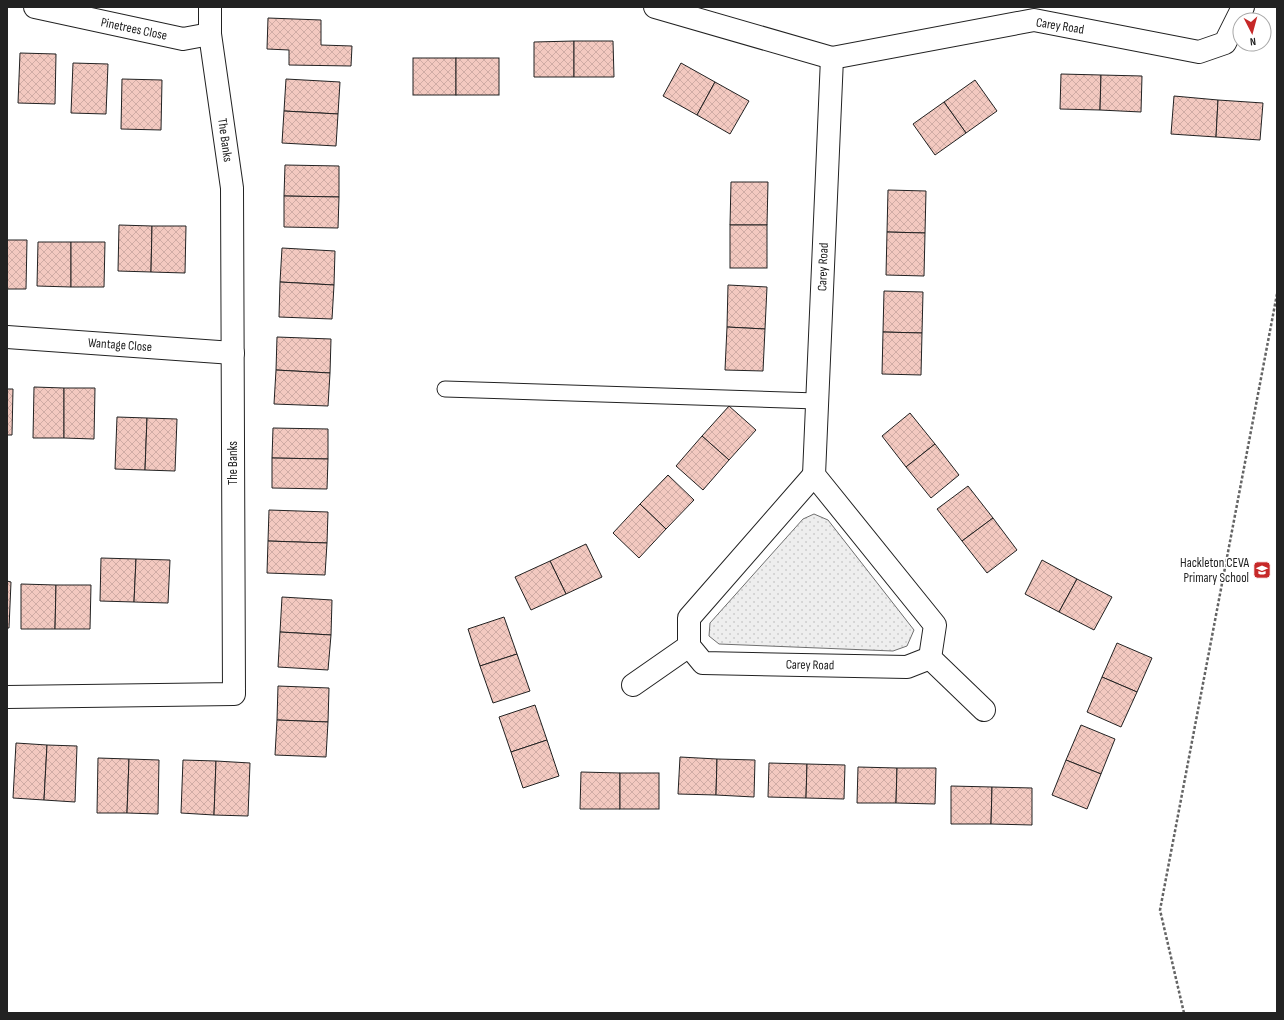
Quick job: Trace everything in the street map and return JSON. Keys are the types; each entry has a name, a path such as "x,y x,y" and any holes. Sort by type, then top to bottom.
{"street":[{"name":"Pinetrees Close","path":"35,7 183,39 210,34"},
{"name":"The Banks","path":"7,697 234,694 232,188 210,34 210,7"},
{"name":"Carey Road","path":"655,7 832,58 1034,20 1199,52 1225,43 1243,7"},
{"name":"Carey Road","path":"814,475 832,58"},
{"name":"Wantage Close","path":"7,337 232,352"},
{"path":"633,685 689,646 689,618 814,475 935,625 930,658 984,710"},
{"name":"Carey Road","path":"689,646 703,663 907,667 930,658"}],"lane":[{"path":"445,389 817,401"}],"path":[{"path":"1184,1013 1160,910 1277,294"}],"shaded area":[{"path":"814,514 828,520 914,630 907,646 893,651 719,644 709,636 710,623 803,519"}],"building":[{"path":"268,18 321,20 321,45 352,46 351,66 289,65 289,50 267,49"},
{"path":"574,41 574,77 534,77 534,42"},
{"path":"574,41 613,41 614,77 574,77"},
{"path":"20,53 56,54 55,104 18,103"},
{"path":"413,58 456,58 456,95 413,95"},
{"path":"456,58 499,58 499,95 456,95"},
{"path":"73,63 108,64 106,114 71,113"},
{"path":"681,63 715,82 697,115 663,96"},
{"path":"1061,74 1101,75 1100,110 1060,109"},
{"path":"1101,75 1142,76 1141,112 1100,110"},
{"path":"122,79 162,80 161,130 121,129"},
{"path":"286,79 340,82 338,114 284,111"},
{"path":"975,80 997,111 966,133 944,102"},
{"path":"715,82 749,101 730,134 697,115"},
{"path":"1174,96 1218,100 1216,137 1171,134"},
{"path":"1218,100 1263,103 1260,140 1216,137"},
{"path":"944,102 966,133 935,155 913,124"},
{"path":"284,111 338,114 336,146 282,143"},
{"path":"285,165 339,166 339,197 284,196"},
{"path":"731,182 768,182 767,225 730,225"},
{"path":"888,190 926,191 925,233 887,232"},
{"path":"284,196 339,197 338,228 284,227"},
{"path":"119,225 152,226 151,272 118,271"},
{"path":"730,225 767,225 767,268 730,268"},
{"path":"152,226 186,226 185,273 151,272"},
{"path":"887,232 925,233 924,276 886,275"},
{"path":"7,240 27,240 26,289 7,289"},
{"path":"38,242 71,242 71,287 37,286"},
{"path":"71,242 105,242 104,287 71,287"},
{"path":"282,248 335,251 334,285 280,282"},
{"path":"280,282 334,285 332,319 279,317"},
{"path":"728,285 767,287 765,329 727,327"},
{"path":"884,291 923,292 922,333 883,332"},
{"path":"727,327 765,329 763,371 725,370"},
{"path":"883,332 922,333 921,375 882,374"},
{"path":"277,337 331,339 330,373 276,370"},
{"path":"276,370 330,373 328,406 274,404"},
{"path":"34,387 64,388 64,438 33,438"},
{"path":"64,388 95,388 94,439 64,438"},
{"path":"7,389 13,389 12,435 7,435"},
{"path":"729,406 756,430 729,460 702,436"},
{"path":"910,413 935,444 906,467 882,436"},
{"path":"117,417 147,418 145,470 115,469"},
{"path":"147,418 177,419 175,471 145,470"},
{"path":"273,428 328,429 328,459 272,458"},
{"path":"702,436 729,460 703,490 676,466"},
{"path":"935,444 959,475 931,498 906,467"},
{"path":"272,458 328,459 327,489 272,488"},
{"path":"668,475 694,500 666,529 640,504"},
{"path":"968,486 993,518 962,541 937,509"},
{"path":"640,504 666,529 639,558 613,533"},
{"path":"269,510 328,512 327,543 268,541"},
{"path":"993,518 1017,550 987,573 962,541"},
{"path":"268,541 327,543 325,575 267,573"},
{"path":"586,544 602,577 566,594 550,561"},
{"path":"101,558 136,559 134,602 100,601"},
{"path":"136,559 170,560 168,603 134,602"},
{"path":"1042,560 1077,579 1059,612 1025,594"},
{"path":"550,561 566,594 531,610 515,577"},
{"path":"1077,579 1112,597 1094,630 1059,612"},
{"path":"7,581 11,582 9,628 7,628"},
{"path":"21,584 56,585 55,629 21,629"},
{"path":"56,585 91,585 90,629 55,629"},
{"path":"282,597 332,600 331,635 280,632"},
{"path":"504,617 517,654 480,666 468,629"},
{"path":"280,632 331,635 328,670 278,667"},
{"path":"1117,643 1152,658 1137,692 1102,677"},
{"path":"517,654 530,691 493,703 480,666"},
{"path":"1102,677 1137,692 1121,727 1087,712"},
{"path":"278,686 329,688 328,722 277,720"},
{"path":"535,705 547,740 511,752 499,717"},
{"path":"277,720 328,722 326,757 275,755"},
{"path":"1081,725 1115,739 1101,774 1066,760"},
{"path":"547,740 559,776 523,788 511,752"},
{"path":"16,743 47,745 44,800 13,798"},
{"path":"47,745 77,746 75,802 44,800"},
{"path":"680,757 717,759 716,795 678,794"},
{"path":"98,758 129,759 127,813 97,813"},
{"path":"129,759 159,760 158,814 127,813"},
{"path":"717,759 755,760 754,797 716,795"},
{"path":"183,760 216,761 214,815 181,813"},
{"path":"1066,760 1101,774 1087,809 1052,795"},
{"path":"216,761 250,763 248,816 214,815"},
{"path":"769,763 807,764 806,798 768,797"},
{"path":"807,764 845,765 844,799 806,798"},
{"path":"858,767 897,768 896,803 857,803"},
{"path":"897,768 936,768 935,804 896,803"},
{"path":"581,772 620,773 620,809 580,809"},
{"path":"620,773 659,773 659,809 620,809"},
{"path":"951,786 992,787 991,824 951,824"},
{"path":"992,787 1032,788 1032,825 991,824"}],"place":[{"name":"Hackleton CEVA Primary School","path":"1262,570"}]}
